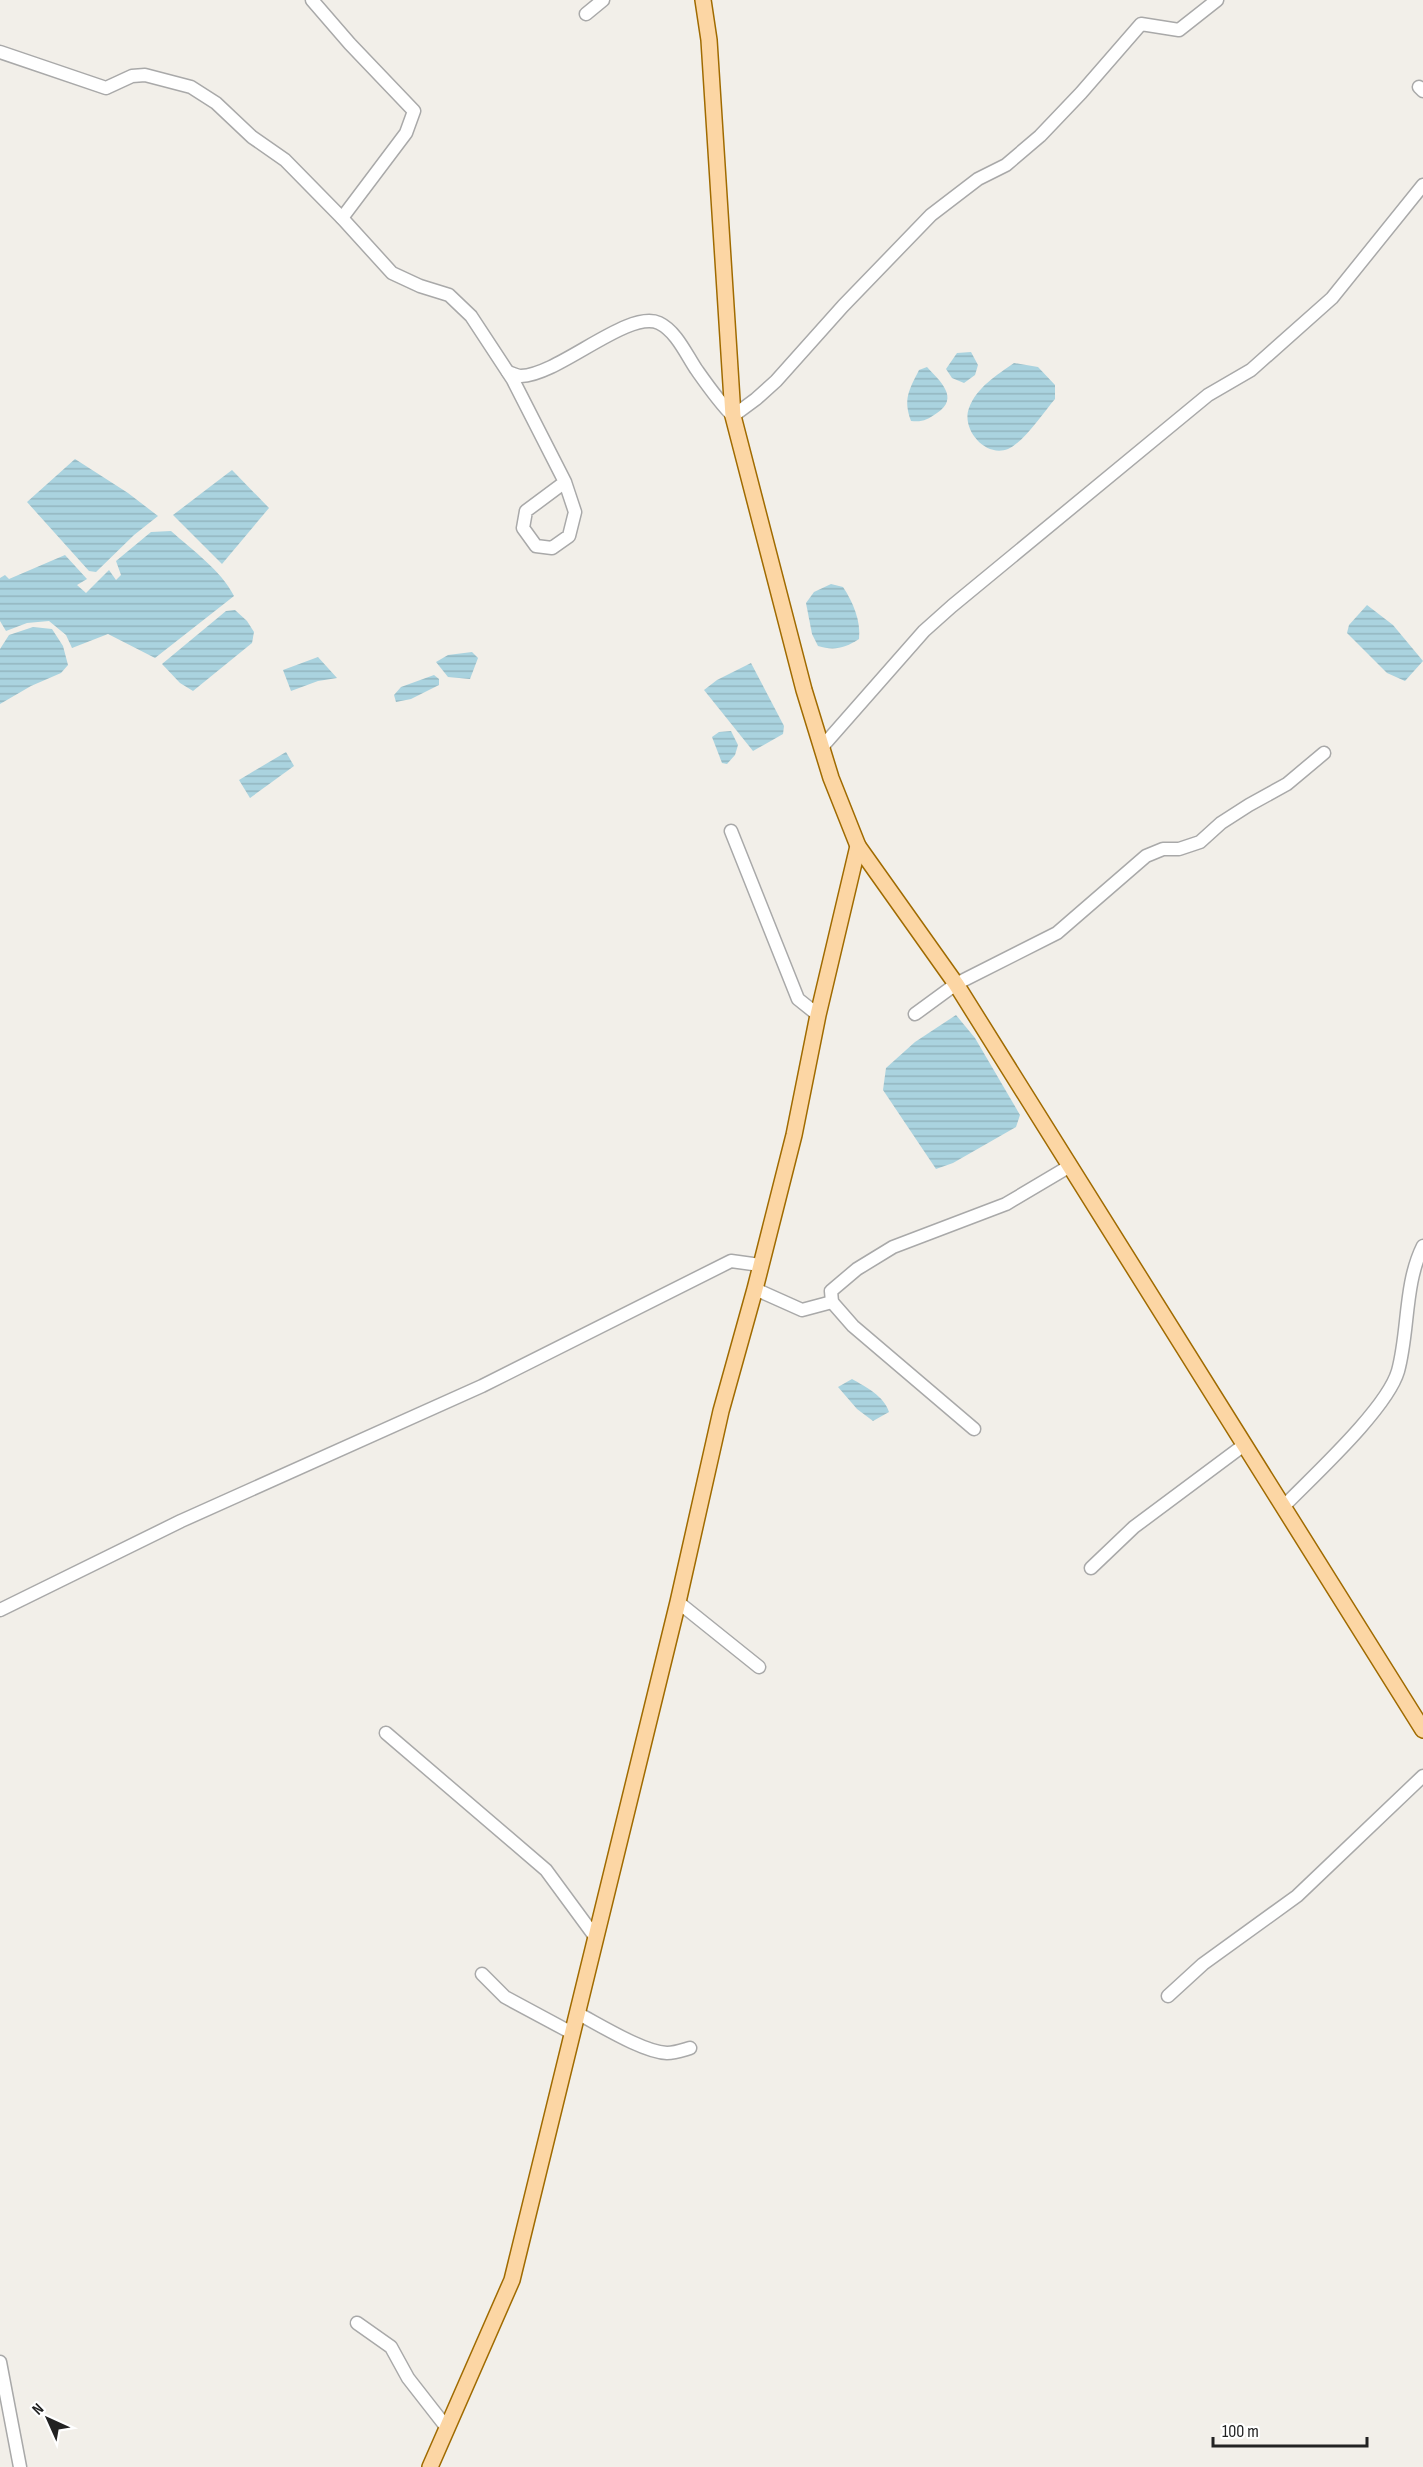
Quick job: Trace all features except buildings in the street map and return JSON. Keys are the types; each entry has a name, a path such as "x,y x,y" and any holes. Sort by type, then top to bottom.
{"main road":[{"path":"703,0 709,40 733,416 804,690 858,846 956,984 1423,1730"},
{"path":"430,2467 512,2280 678,1602 721,1411 794,1135 818,1015 858,846"}],"street":[{"path":"312,0 414,111 405,133 342,218"},
{"path":"586,14 603,0"},
{"path":"508,372 520,376 564,362 591,345 635,323 648,320 660,324 677,339 719,401 733,416 776,381 843,306 931,215 978,179 1006,165 1040,136 1141,24 1179,30 1217,0"},
{"path":"0,52 106,88 132,76 145,75 191,87 216,103 252,137 285,160 392,273 420,286 449,295 471,316 508,372 565,482 575,512 569,536 552,548 536,546 523,528 526,511 565,482"},
{"path":"822,747 924,631 945,612 1208,395 1251,370 1332,298 1423,185"},
{"path":"915,1014 956,984 1057,933 1146,856 1162,849 1179,849 1200,842 1221,823 1287,784 1324,753"},
{"path":"731,831 798,999 818,1015"},
{"path":"974,1429 853,1326 832,1302 831,1291 857,1269 893,1247 1006,1204 1070,1166"},
{"path":"1283,1507 1355,1432 1393,1385 1398,1370 1408,1304 1419,1254 1423,1246"},
{"path":"0,1610 190,1516 482,1386 731,1261 760,1265"},
{"path":"755,1289 802,1310 832,1302"},
{"path":"1091,1568 1134,1527 1245,1445"},
{"path":"678,1602 759,1667"},
{"path":"386,1733 546,1870 596,1938"},
{"path":"1168,1996 1203,1964 1297,1896 1423,1776"},
{"path":"482,1974 505,1997 572,2033"},
{"path":"577,2013 634,2043 663,2052 690,2048"},
{"path":"357,2323 391,2347 408,2378 447,2428"},
{"path":"0,2362 20,2467"}],"water":[{"path":"971,352 978,365 975,375 964,383 952,378 946,369 957,353"},
{"path":"1014,363 1038,367 1055,385 1055,399 1027,434 1008,449 999,451 983,446 977,440 968,425 967,416 969,408 982,388"},
{"path":"927,367 946,390 947,401 944,407 930,417 922,421 911,421 907,407 908,395 919,370"},
{"path":"75,459 128,493 158,516 134,535 96,572 89,571 27,502"},
{"path":"232,470 269,508 222,564 173,515"},
{"path":"171,531 214,569 234,596 155,658 108,634 72,648 66,635 49,621 27,623 6,631 0,621 0,578 5,575 9,579 65,555 87,579 77,585 86,593 109,570 116,580 121,575 116,561 151,532"},
{"path":"831,584 843,587 847,593 856,612 859,639 849,645 824,648 818,646 812,634 806,603 814,592"},
{"path":"1367,605 1393,625 1423,661 1405,681 1387,673 1347,633 1349,625"},
{"path":"235,610 247,621 254,632 252,643 193,691 180,683 162,664 226,611"},
{"path":"33,627 52,629 63,646 68,665 61,673 31,686 0,704 0,649 9,635"},
{"path":"472,652 478,658 470,679 448,677 436,662 448,655"},
{"path":"318,657 337,678 318,681 291,691 283,670"},
{"path":"751,663 784,726 783,734 753,751 704,690 717,680"},
{"path":"434,675 439,679 439,685 411,699 396,702 394,695 401,687"},
{"path":"731,731 738,745 735,755 727,764 722,763 712,737 719,732"},
{"path":"286,752 294,766 250,798 239,780"},
{"path":"956,1015 975,1038 1020,1115 1016,1127 953,1163 936,1169 883,1090 886,1068 915,1042"},
{"path":"852,1379 879,1397 889,1412 873,1421 857,1409 838,1387"}]}
